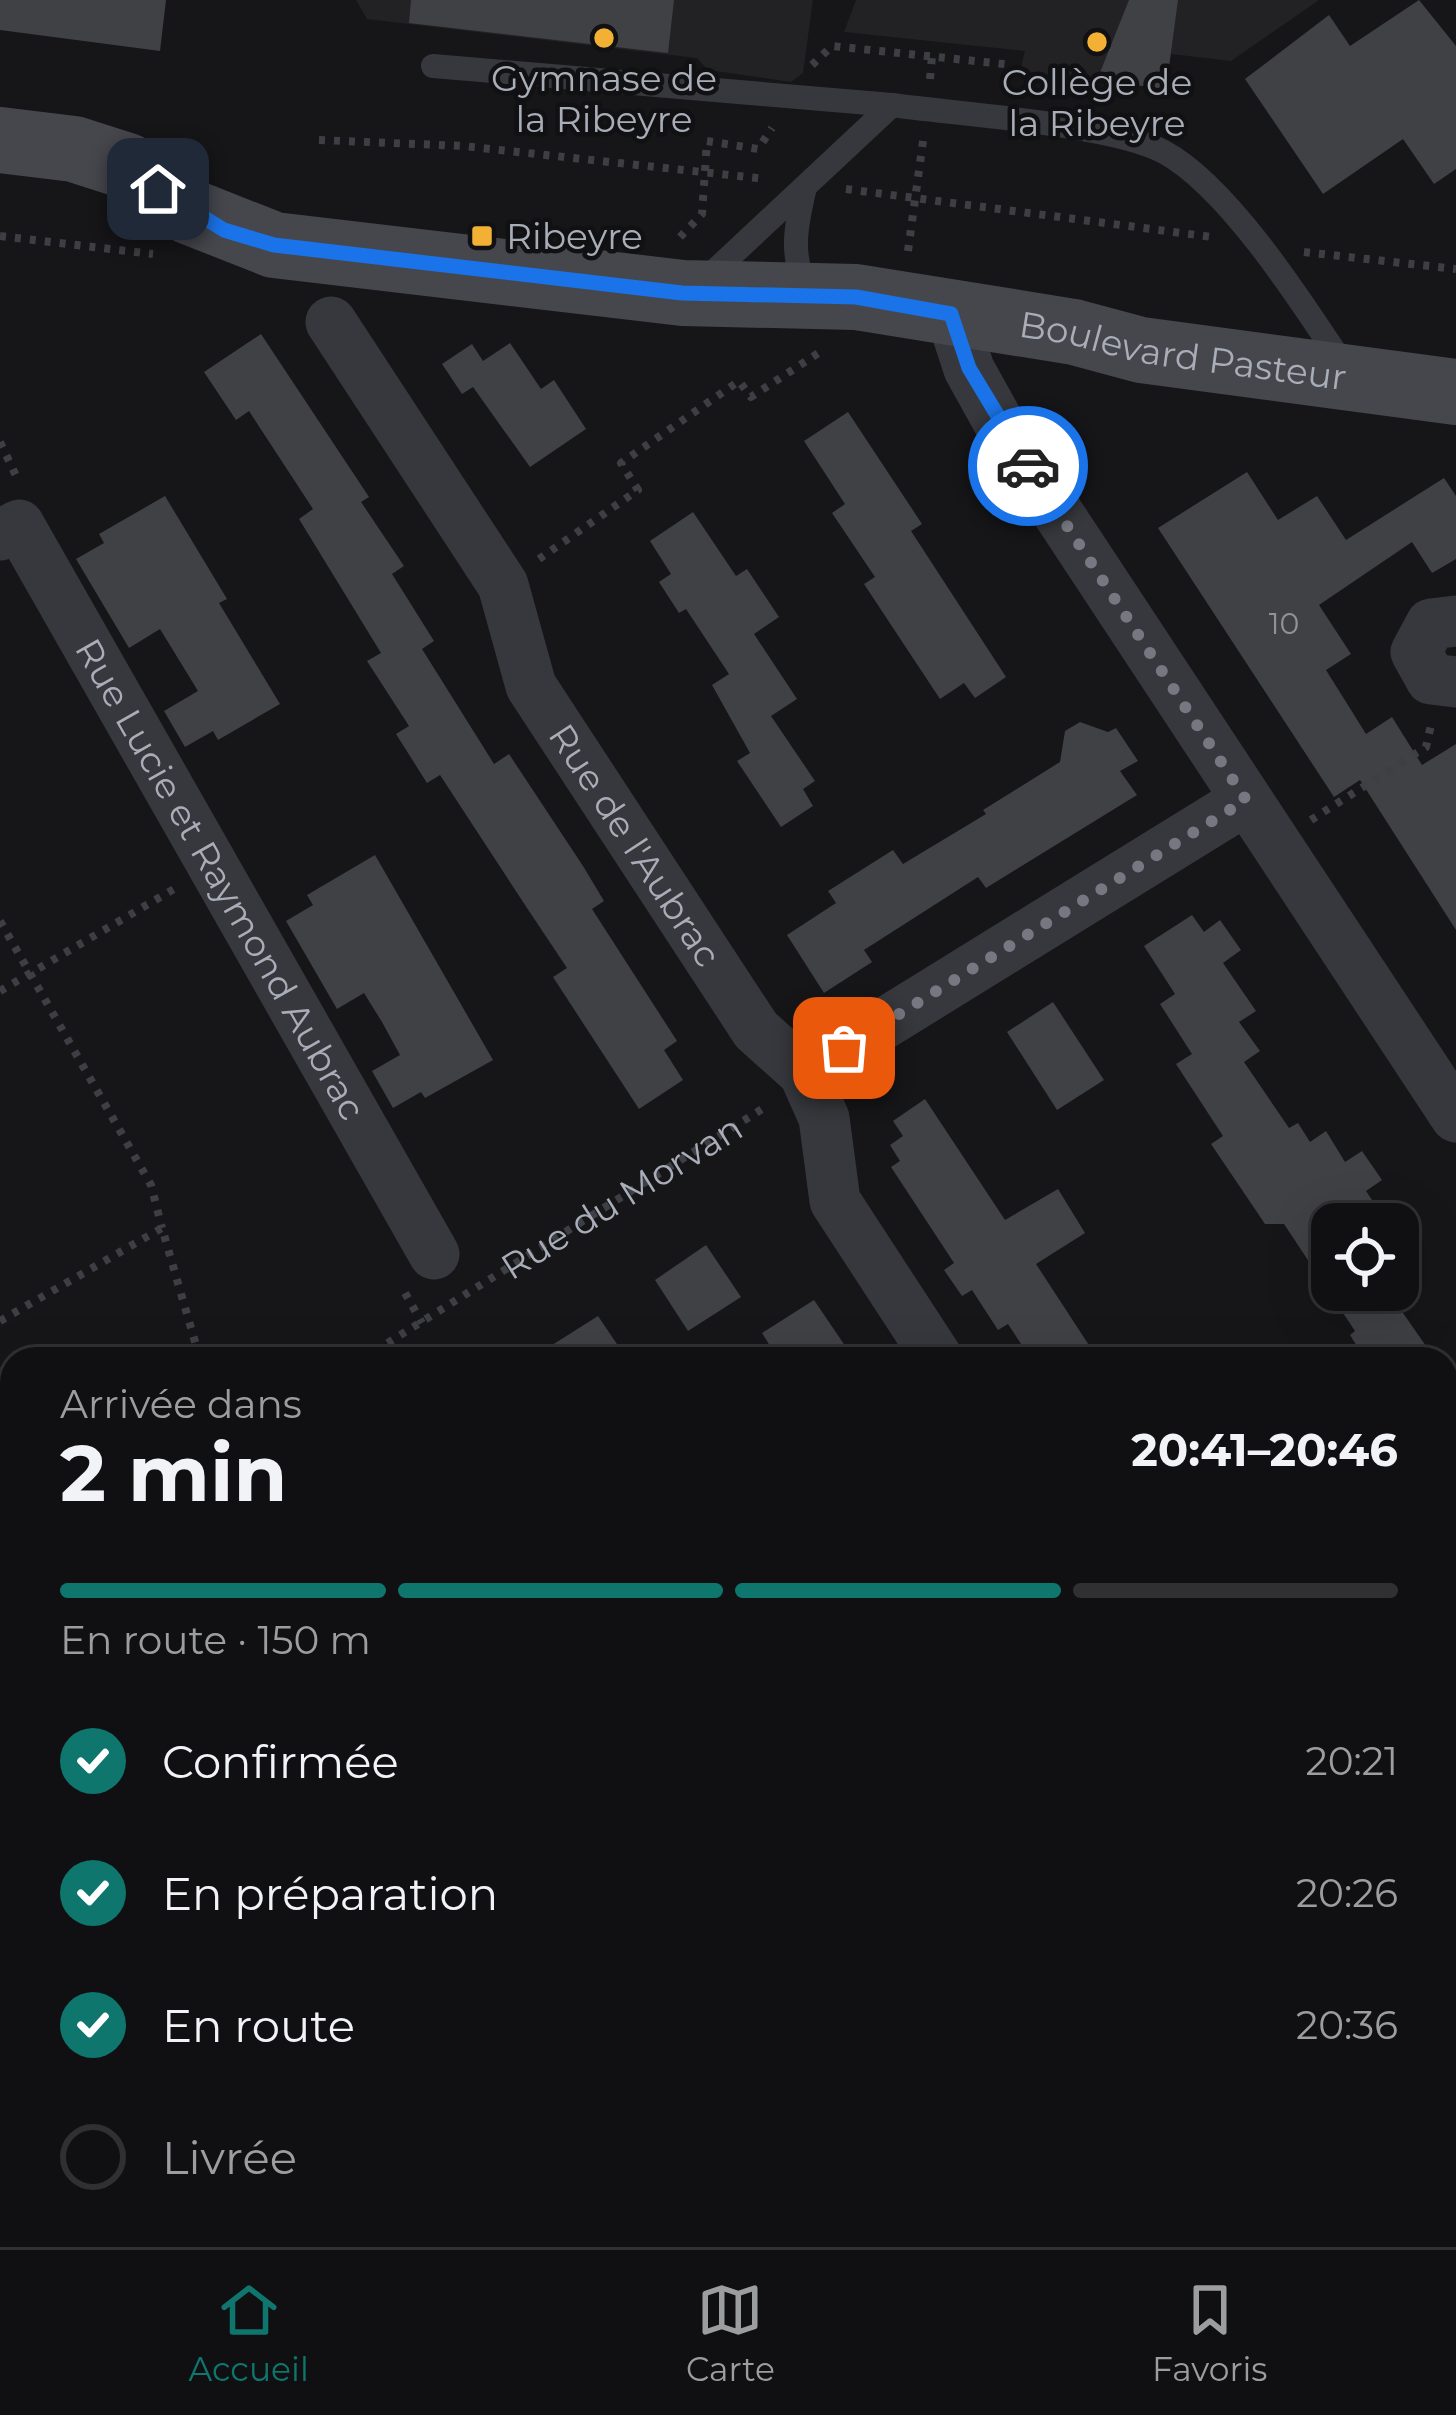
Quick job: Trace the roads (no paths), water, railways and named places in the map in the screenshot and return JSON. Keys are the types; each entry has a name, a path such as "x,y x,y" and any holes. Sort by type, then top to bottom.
{"main road":[{"name":"Boulevard Pasteur","path":"0,140 74,149 127,166 188,211 274,245 677,270 809,296 856,297 1354,381 1456,392"}],"street":[{"path":"951,314 969,368 1000,425 1275,843 1448,1085"},
{"name":"Rue de l'Aubrac","path":"331,322 503,585 531,686 756,1030 804,1073 824,1118 835,1201 930,1347"},
{"name":"Rue Lucie et Raymond Aubrac","path":"0,535 19,525 434,1254"},
{"path":"1449,683 1423,672 1418,641 1431,624 1456,621"},
{"path":"804,1073 1246,800"}],"lane":[{"path":"433,66 892,105 1126,139 1166,152 1211,192 1256,244 1354,381"},
{"path":"677,270 718,272 892,105"},
{"path":"806,184 794,230 796,270 809,296"}],"place":[{"name":"Gymnase de la Ribeyre","path":"604,38"},
{"name":"Collège de la Ribeyre","path":"1097,42"},
{"name":"Ribeyre","path":"482,236"}]}
